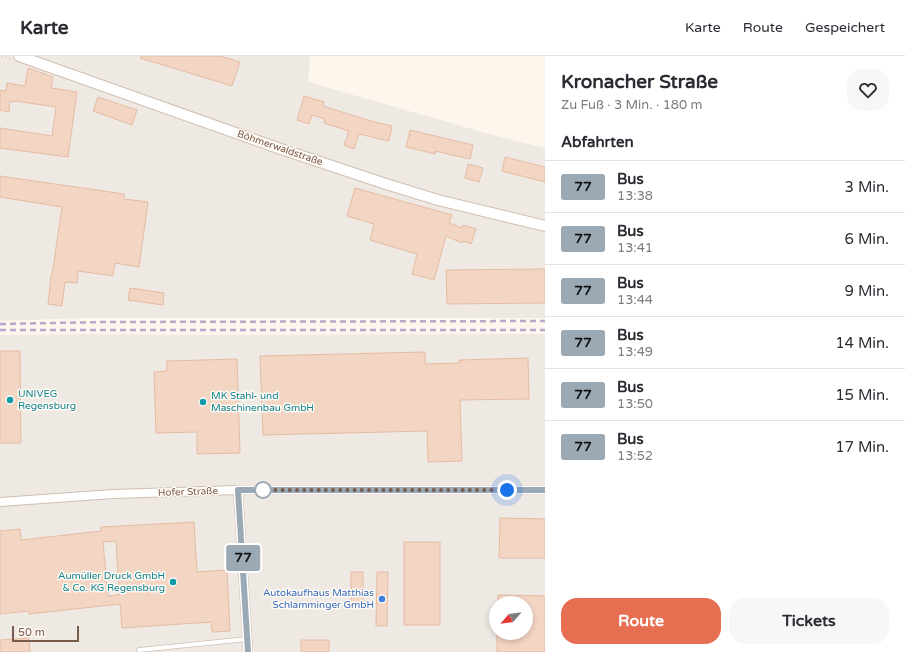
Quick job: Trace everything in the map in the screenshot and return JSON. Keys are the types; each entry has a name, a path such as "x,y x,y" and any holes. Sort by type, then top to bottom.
{"street":[{"name":"Böhmerwaldstraße","path":"19,56 278,148 386,184 438,200 545,226"},
{"name":"Hofer Straße","path":"0,502 113,494 238,490 545,490"},
{"path":"238,490 248,652"}],"lane":[{"path":"139,650 247,639"}],"shaded area":[{"path":"0,56 310,56 308,82 496,136 545,148 545,318 82,318 0,321"},
{"path":"545,334 545,652 0,652 0,335"}],"building":[{"path":"141,56 221,56 240,62 232,86 140,58"},
{"path":"28,68 53,77 51,88 77,92 68,157 0,148 0,128 52,136 56,107 10,101 9,112 0,110 0,90 6,91 7,83 25,86"},
{"path":"304,96 324,102 323,106 392,126 389,141 359,134 354,149 344,145 349,131 324,123 325,119 312,115 309,124 297,120"},
{"path":"98,97 137,110 132,125 93,111"},
{"path":"410,130 473,145 470,159 435,151 435,154 406,147"},
{"path":"505,157 545,167 545,182 502,171"},
{"path":"468,164 483,168 479,182 465,178"},
{"path":"0,176 124,194 124,199 148,202 139,267 115,263 113,276 78,271 77,283 65,282 62,306 48,304 62,207 0,197"},
{"path":"355,188 452,215 449,223 462,228 463,225 476,229 471,244 463,241 462,243 446,236 434,280 412,274 417,254 370,240 374,224 347,216"},
{"path":"545,269 545,303 447,304 446,270"},
{"path":"130,288 164,293 163,305 128,300"},
{"name":"UNIVEG Regensburg","path":"0,351 20,351 21,443 0,443"},
{"path":"425,352 425,364 460,363 459,360 528,358 529,399 460,400 462,461 428,462 427,431 263,435 260,356"},
{"name":"MK Stahl- und Maschinenbau GmbH","path":"237,359 240,453 197,454 197,432 156,433 154,372 167,371 167,361"},
{"path":"500,518 545,519 545,558 499,558"},
{"name":"Aumüller Druck GmbH & Co. KG Regensburg","path":"194,522 197,572 227,570 230,631 212,632 211,622 122,628 120,604 29,614 29,611 0,614 0,531 20,529 21,540 101,531 101,527","holes":["116,541 119,595 108,596 103,542"]},
{"path":"404,542 440,542 440,625 404,625"},
{"path":"351,572 363,572 363,604 351,604"},
{"name":"Autokaufhaus Matthias Schlamminger GmbH","path":"377,572 388,572 387,626 376,626"},
{"path":"498,595 545,596 545,652 497,652 497,640 533,640 533,596"},
{"path":"29,638 30,652 0,652 0,640"},
{"name":"Autokaufhaus Matthias Schlamminger GmbH","path":"301,640 329,640 329,652 301,652"}],"railway":[{"path":"0,324 106,322 545,321"},
{"path":"0,330 545,330"}],"bus line":[{"name":"77","path":"248,652 238,490 545,490"}],"place":[{"name":"UNIVEG Regensburg","path":"10,400"},
{"name":"MK Stahl- und Maschinenbau GmbH","path":"203,402"},
{"name":"Aumüller Druck GmbH & Co. KG Regensburg","path":"173,582"},
{"name":"Autokaufhaus Matthias Schlamminger GmbH","path":"382,599"}],"route":[{"path":"263,490 507,490"}]}
